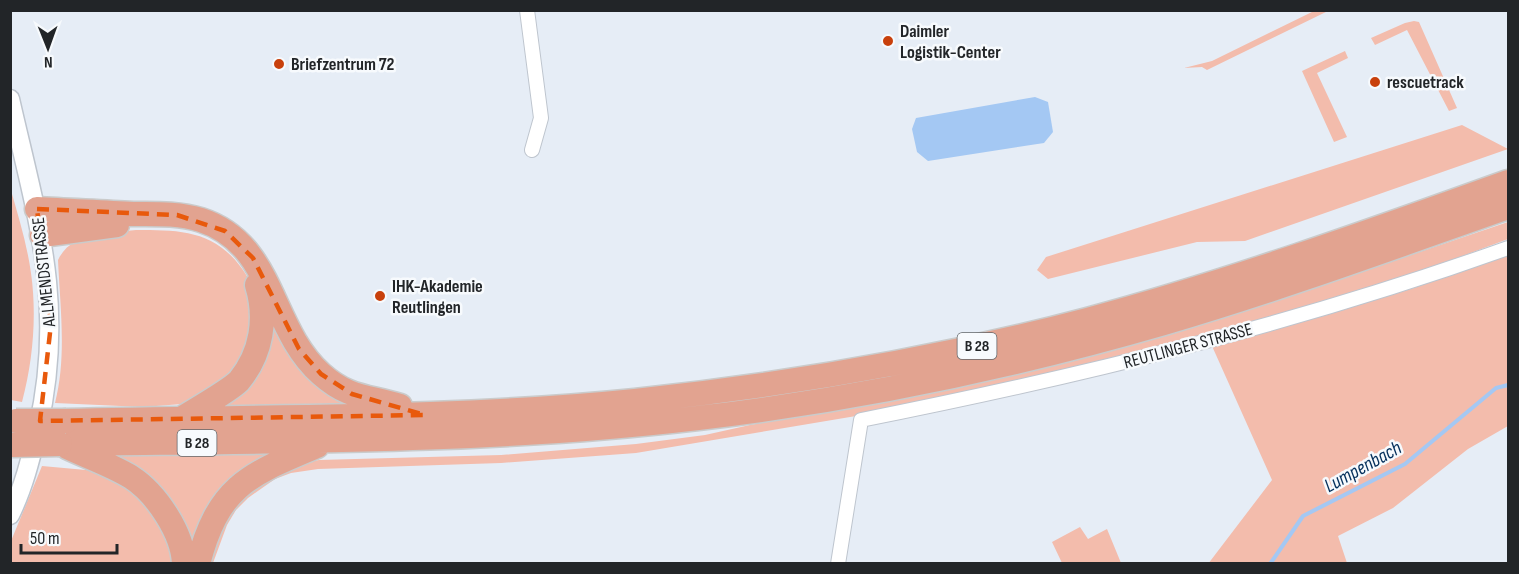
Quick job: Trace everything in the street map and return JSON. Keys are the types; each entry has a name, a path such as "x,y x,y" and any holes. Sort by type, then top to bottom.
{"highway":[{"name":"B 28","path":"13,421 425,415 571,407 687,395 841,373 953,352 1069,325 1161,299 1345,240 1509,182"},
{"name":"B 28","path":"11,445 450,438 606,428 771,408 925,381 1053,352 1167,322 1361,259 1509,207"},
{"path":"37,209 177,216 202,220 225,231 236,239 253,258 299,349 321,374 352,394 425,415"},
{"path":"42,235 110,225 178,224 210,233 231,246 241,256 250,268 262,300 260,340 252,361 238,382 181,419"},
{"path":"198,564 205,537 214,516 230,495 248,478 276,463 332,441"},
{"path":"61,444 131,477 150,494 167,515 178,538 184,564"}],"street":[{"path":"527,10 541,118 532,150"},
{"name":"ALLMENDSTRASSE","path":"10,99 37,209 50,307 48,374 34,448 26,477 10,514"},
{"name":"REUTLINGER STRASSE","path":"838,564 861,420 1007,391 1209,341 1411,281 1509,248"}],"highlighted area":[{"path":"37,209 177,215 225,231 253,258 299,349 321,374 352,394 425,415 40,421 51,324"}],"shaded area":[{"path":"1314,11 1328,11 1207,70 1202,67 1184,68 1212,61"},
{"path":"1414,21 1419,22 1457,108 1449,111 1407,30 1375,45 1371,38"},
{"path":"1345,51 1348,58 1317,73 1347,137 1334,142 1302,71"},
{"path":"1462,125 1508,149 1245,241 1197,242 1048,279 1037,270 1046,257"},
{"path":"10,187 27,251 34,305 33,338 22,402 11,400"},
{"path":"1508,222 1508,239 1409,276 1208,336 1134,355 862,415 636,453 501,463 318,469 291,473 275,479 248,498 236,510 227,525 213,563 205,564 231,506 289,465 319,460 501,455 636,444 705,435 959,388 1133,345 1272,302"},
{"path":"136,230 194,234 218,245 230,254 245,273 255,295 255,313 248,359 195,403 143,407 55,403 62,350 58,260 64,251 81,239 103,233"},
{"path":"1508,252 1508,426 1468,449 1393,508 1338,536 1347,563 1208,564 1272,480 1212,346 1414,288"},
{"path":"268,317 378,411 210,409"},
{"path":"287,451 194,551 185,536 94,453"},
{"path":"42,466 108,472 146,498 179,564 11,564 11,541"},
{"path":"1080,527 1088,539 1107,529 1121,563 1062,563 1052,542"}],"water":[{"path":"1035,97 1048,102 1053,132 1044,143 928,161 917,152 912,129 916,118"}],"waterway":[{"name":"Lumpenbach","path":"1270,564 1303,516 1405,464 1496,388 1508,385"}],"place":[{"name":"Daimler Logistik-Center","path":"888,41"},
{"name":"Briefzentrum 72","path":"279,64"},
{"name":"rescuetrack","path":"1375,82"},
{"name":"IHK-Akademie Reutlingen","path":"380,296"}]}
